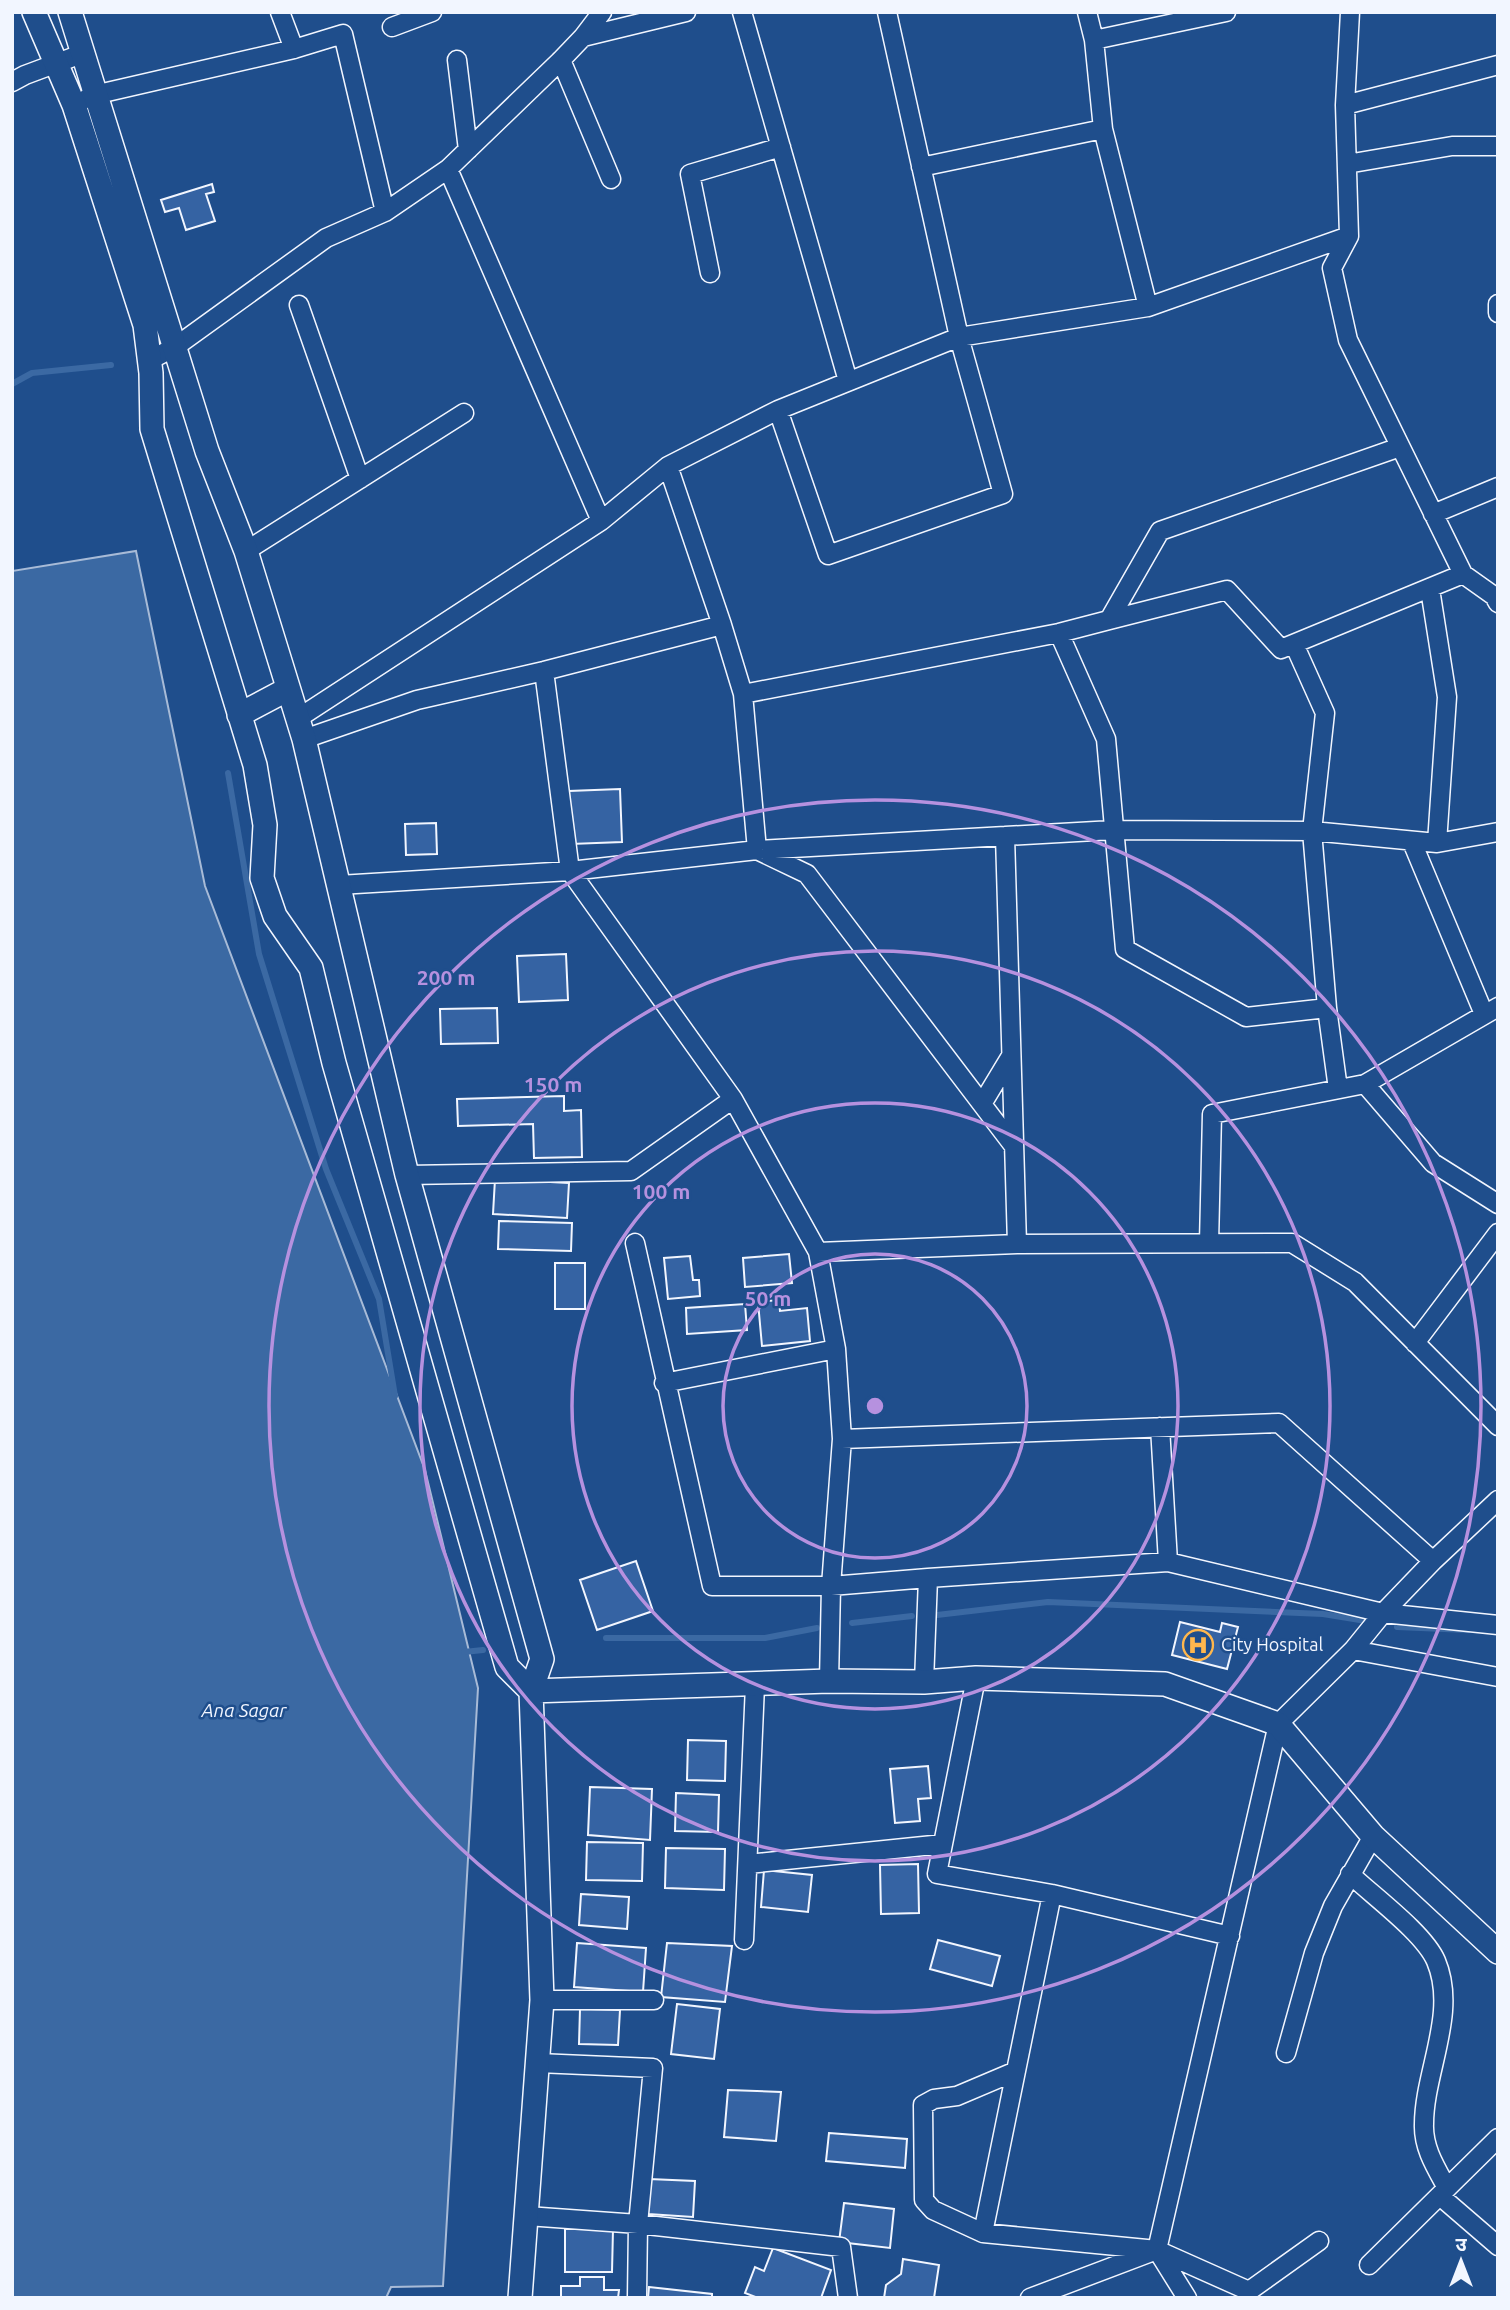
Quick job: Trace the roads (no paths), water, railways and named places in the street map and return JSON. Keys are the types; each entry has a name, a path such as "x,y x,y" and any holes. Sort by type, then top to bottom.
{"street":[{"path":"34,12 56,64 84,100 175,347 207,451 246,551 301,729 407,1175 542,1659 531,1691 542,2000 520,2298"},
{"path":"70,12 84,53 84,100 145,325 150,360 152,429 255,765 265,825 262,878 275,916 311,968 334,1063 507,1667 531,1691 829,1681 924,1682 976,1678 1166,1684 1279,1724 1373,1836 1498,1952"},
{"path":"280,12 294,49"},
{"path":"392,27 432,12"},
{"path":"150,360 175,347 326,238 385,212 448,169 561,60 602,12"},
{"path":"583,37 686,12"},
{"path":"743,12 848,381"},
{"path":"778,410 828,555 1003,494 959,337 887,12"},
{"path":"1087,12 1094,40 1103,130 1148,307"},
{"path":"1094,40 1226,12"},
{"path":"1332,268 1349,236 1345,105 1350,12"},
{"path":"84,100 294,49 343,34 385,212"},
{"path":"12,82 84,53"},
{"path":"457,60 468,150"},
{"path":"561,60 611,179"},
{"path":"1345,105 1498,65"},
{"path":"921,167 1103,130"},
{"path":"709,273 690,174 781,146"},
{"path":"1347,164 1452,146 1498,146"},
{"path":"448,169 601,521"},
{"path":"301,729 601,521 668,466 778,410 959,337 1148,307 1349,236"},
{"path":"1315,248 1332,268 1348,340 1463,574 1497,598"},
{"path":"1498,304 1498,313"},
{"path":"299,305 360,479"},
{"path":"246,551 464,413"},
{"path":"1109,620 1160,531 1400,447"},
{"path":"668,466 743,694 757,850"},
{"path":"1433,514 1498,488"},
{"path":"743,694 1059,633 1227,590 1281,649 1463,574"},
{"path":"1430,589 1447,697 1437,843"},
{"path":"301,729 722,625"},
{"path":"1059,633 1106,739 1125,949 1245,1017 1327,1008"},
{"path":"1294,644 1325,713 1312,831 1327,1008 1338,1089"},
{"path":"544,671 570,871 733,1100 818,1252 836,1349 842,1438 831,1586 829,1681"},
{"path":"239,715 288,689"},
{"path":"339,885 570,871 757,850 1113,831 1312,831 1437,843 1498,832"},
{"path":"1005,836 1017,1244"},
{"path":"1209,1243 1212,1114 1366,1084 1491,1011 1412,842"},
{"path":"757,850 807,874 1013,1145"},
{"path":"982,1104 1011,1056"},
{"path":"1366,1084 1433,1163 1498,1204"},
{"path":"407,1175 631,1171 733,1100"},
{"path":"1415,1343 1498,1233"},
{"path":"635,1243 664,1383 712,1586 831,1586 1168,1562 1383,1614 1498,1625"},
{"path":"818,1252 1017,1244 1292,1243 1355,1282 1498,1426"},
{"path":"664,1383 836,1349"},
{"path":"842,1438 1279,1423 1433,1561"},
{"path":"1160,1427 1168,1562"},
{"path":"1186,2298 1157,2250 1279,1724 1353,1650 1433,1561 1498,1500"},
{"path":"924,1682 928,1578"},
{"path":"496,1627 532,1622"},
{"path":"1353,1650 1498,1677"},
{"path":"937,1874 976,1678"},
{"path":"744,1940 755,1685"},
{"path":"1286,2053 1314,1953 1333,1906 1373,1836"},
{"path":"748,1864 943,1844"},
{"path":"916,1847 937,1874 1052,1894 1230,1936"},
{"path":"1350,1874 1420,1938 1435,1959 1442,1980 1440,2038 1423,2126 1443,2192 1498,2246"},
{"path":"983,2233 1052,1894"},
{"path":"542,2000 654,2000"},
{"path":"538,2063 653,2068 639,2224 637,2298"},
{"path":"1016,2071 957,2096 934,2099 923,2105 924,2200 933,2210 983,2233 1157,2250 1249,2291 1319,2241"},
{"path":"1369,2265 1498,2138"},
{"path":"527,2216 639,2224 841,2247 848,2298"},
{"path":"1030,2298 1157,2250"}],"water":[{"name":"Ana Sagar","path":"136,551 205,886 425,1470 478,1688 443,2286 391,2287 386,2298 12,2298 12,571"}],"waterway":[{"path":"12,384 32,373 111,365"},
{"path":"228,773 259,954 326,1169 379,1299 395,1396"},
{"path":"937,1615 1048,1602 1323,1614 1366,1621"},
{"path":"852,1623 912,1616"},
{"path":"1397,1627 1468,1630"},
{"path":"606,1638 765,1638 817,1628"},
{"path":"464,1652 483,1650"}],"place":[{"name":"City Hospital","path":"1198,1645"}]}
